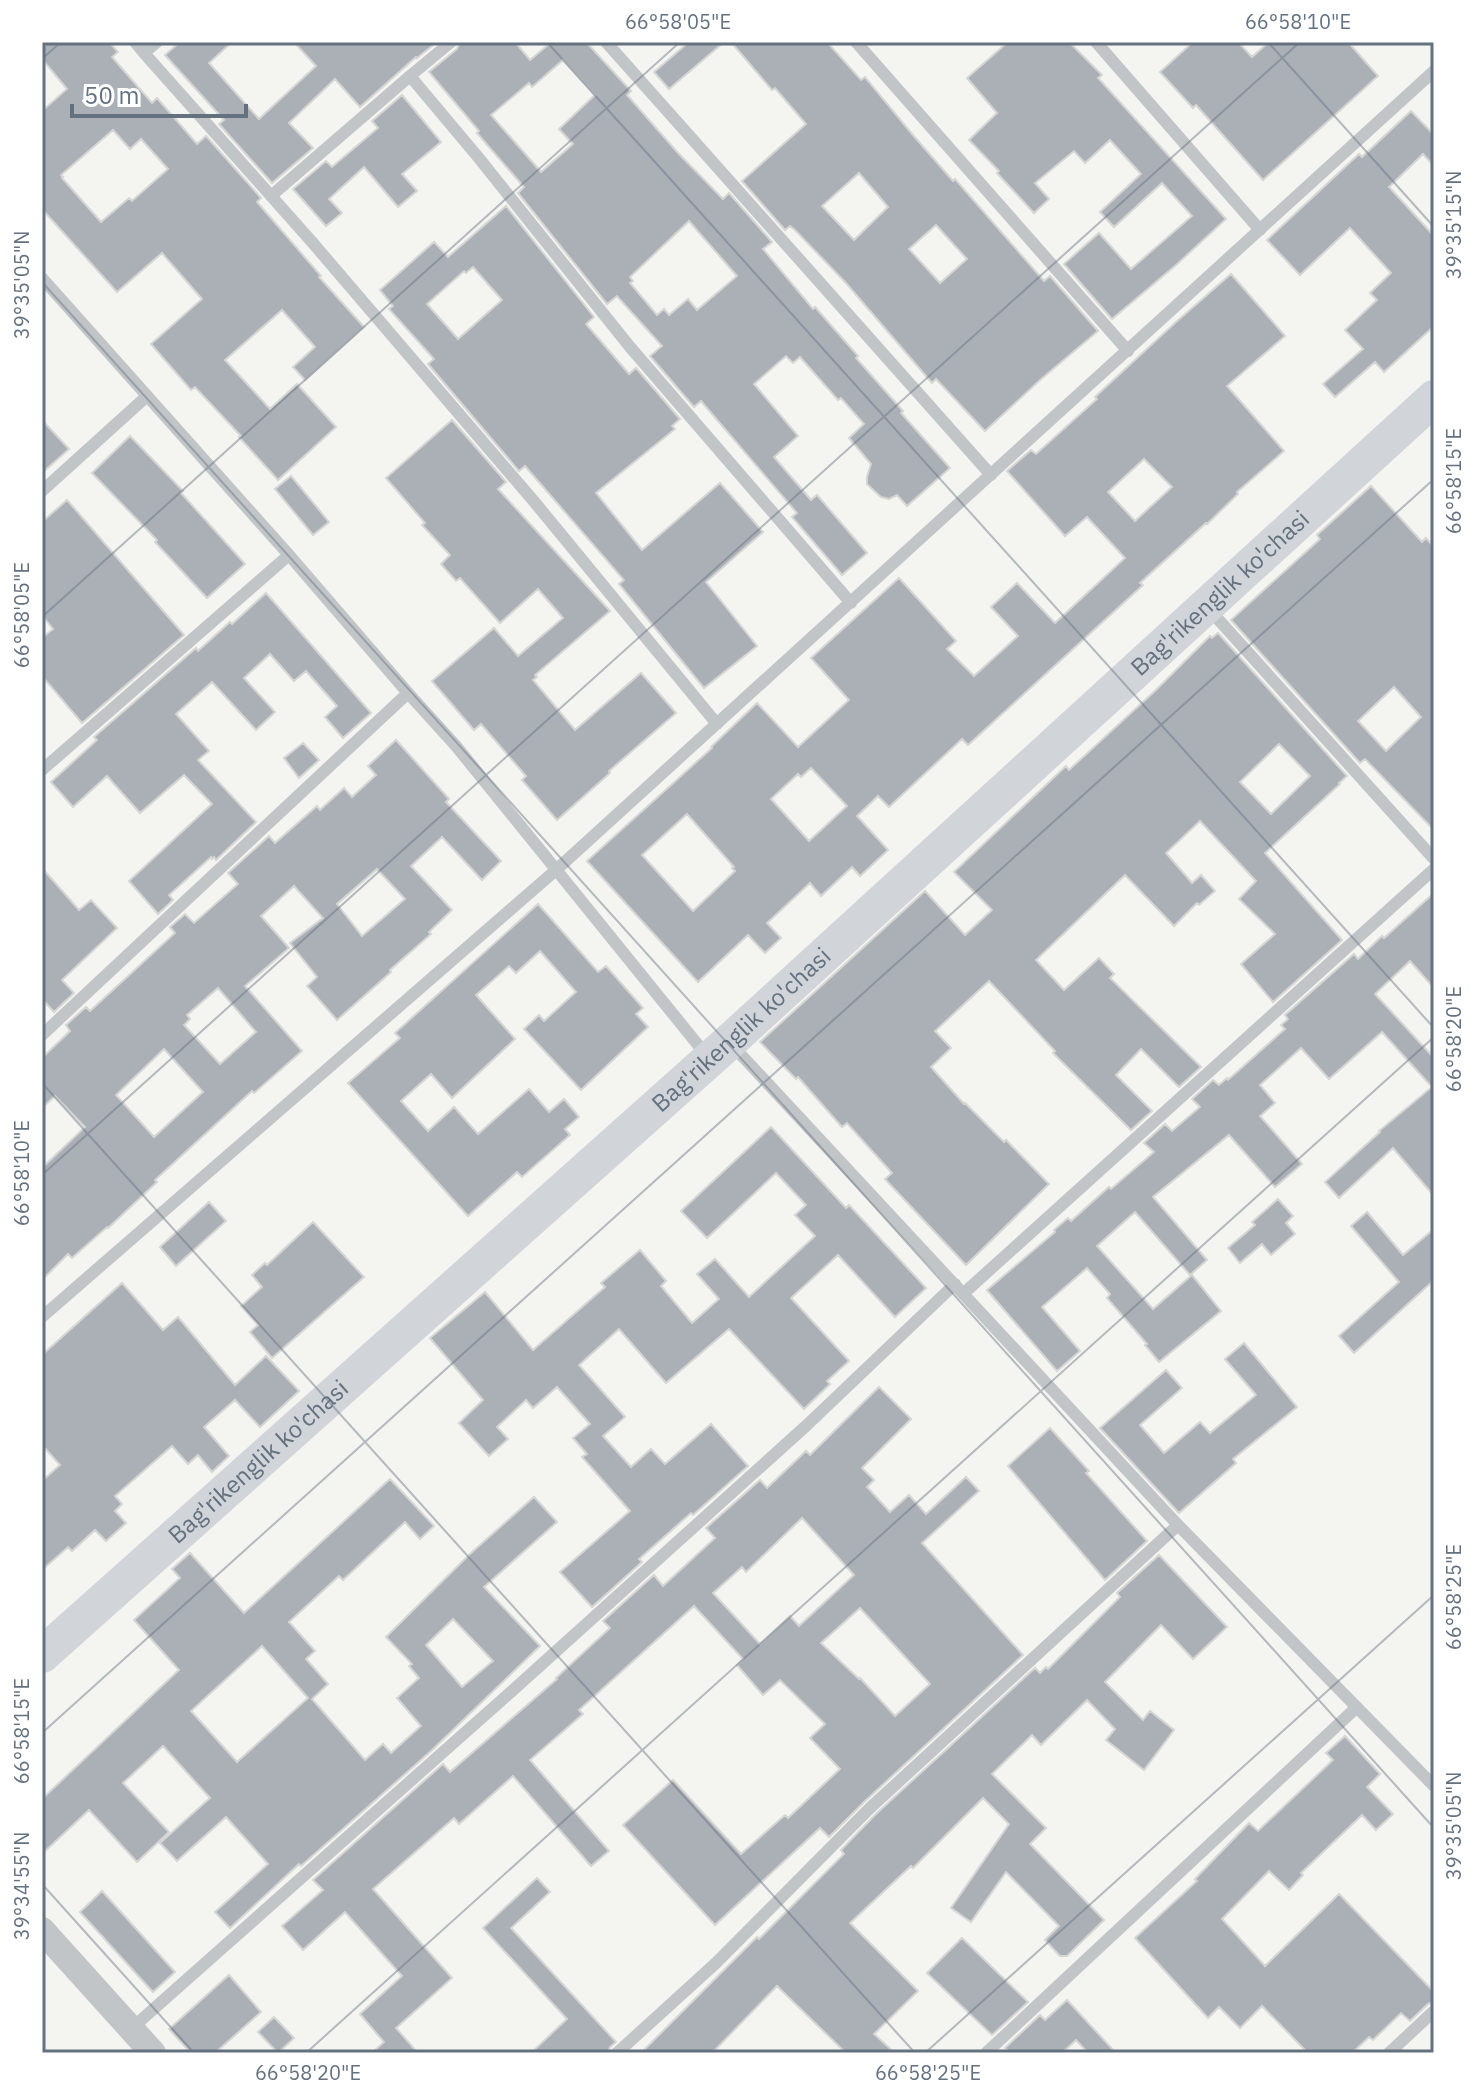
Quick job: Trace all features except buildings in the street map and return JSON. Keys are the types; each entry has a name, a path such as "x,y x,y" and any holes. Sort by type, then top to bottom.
{"main road":[{"name":"Bag'rikenglik ko'chasi","path":"42,1655 719,1050 1434,398"}],"street":[{"path":"42,1930 153,2053"}],"lane":[{"path":"135,42 537,505 717,724"},
{"path":"144,53 157,42"},
{"path":"271,196 451,42"},
{"path":"606,42 991,475"},
{"path":"856,42 1128,351"},
{"path":"1096,42 1260,230"},
{"path":"42,1317 556,870 1434,71"},
{"path":"410,76 630,347 851,603"},
{"path":"42,278 456,746 556,870 719,1050 960,1289 1178,1525 1434,1786"},
{"path":"42,491 146,397"},
{"path":"42,770 289,555"},
{"path":"1206,606 1434,859"},
{"path":"42,1035 408,693"},
{"path":"131,2029 1434,869"},
{"path":"617,2053 716,1963 870,1808 1178,1525"},
{"path":"986,2053 1357,1707"},
{"path":"1389,2053 1434,2011"}]}
